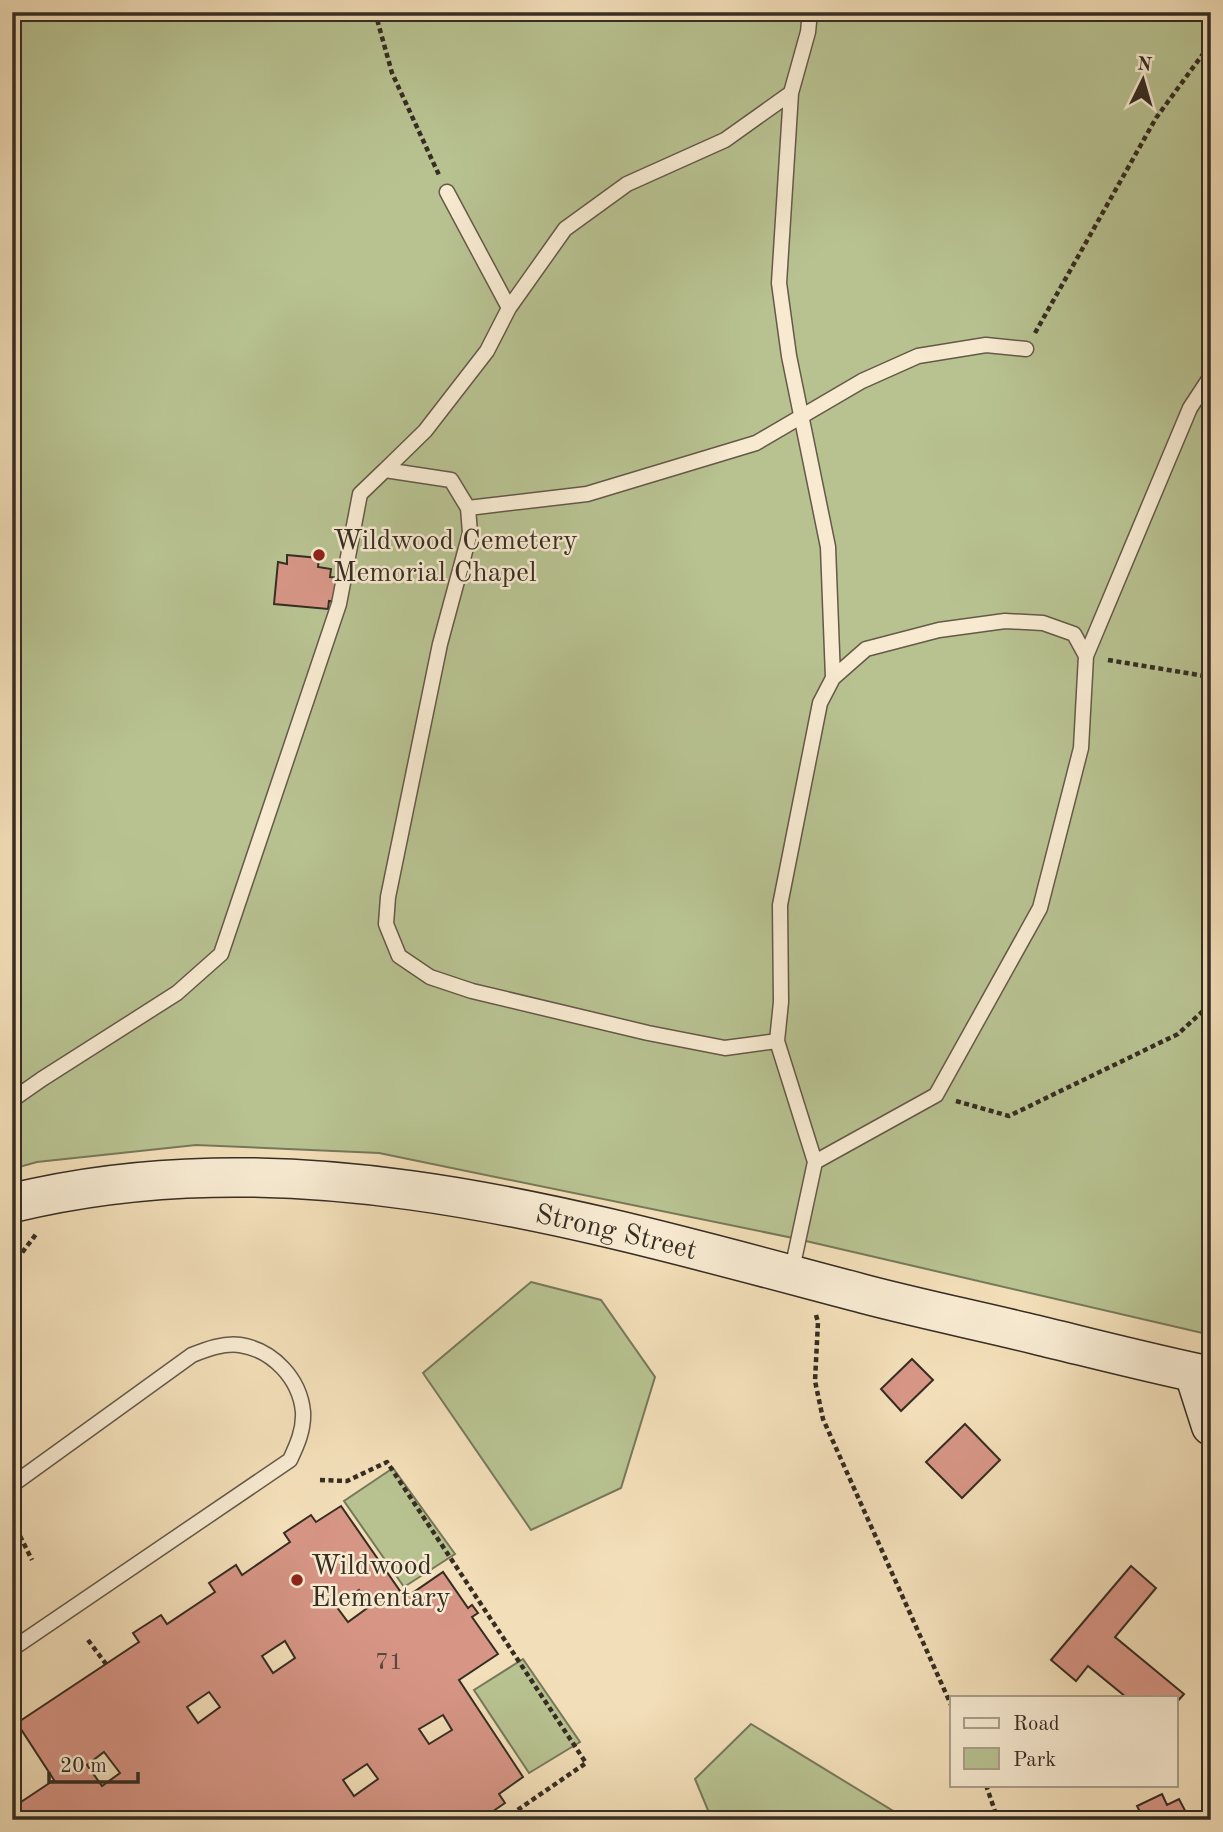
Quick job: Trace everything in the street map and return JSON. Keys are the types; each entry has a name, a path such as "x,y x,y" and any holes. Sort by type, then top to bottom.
{"main road":[{"name":"Strong Street","path":"12,1203 90,1188 195,1178 277,1178 373,1185 482,1201 583,1221 650,1237 801,1290 945,1314 1203,1374"},
{"path":"1203,1374 1211,1426"}],"lane":[{"path":"810,12 808,32 791,93 779,283 789,356 828,547 833,678"},
{"path":"12,1100 177,993 221,954 339,604 360,494 425,431 487,351 509,308 565,229 627,184 725,140 791,93"},
{"path":"447,192 509,308"},
{"path":"468,508 587,494 756,443 862,381 918,356 986,345 1026,348"},
{"path":"816,1162 936,1095 1040,908 1081,748 1086,656 1190,408 1211,376"},
{"path":"385,470 451,480 468,508 470,533 440,644 388,897 386,924 399,956 430,977 472,991 648,1033 725,1048 777,1041"},
{"path":"801,1290 816,1162 777,1041 781,1002 780,905 820,704 833,678 866,649 939,630 1006,621 1043,623 1074,634 1086,656"},
{"path":"12,1485 192,1355 215,1346 240,1345 264,1353 284,1368 297,1388 303,1413 301,1437 290,1460 12,1649"}],"path":[{"path":"375,12 392,74 447,192"},
{"path":"1026,348 1157,118 1211,43"},
{"path":"1086,656 1211,677"},
{"path":"936,1095 1009,1116 1178,1034 1211,1000"},
{"path":"12,1266 39,1230"},
{"path":"801,1290 818,1322 815,1381 823,1419 950,1703"},
{"path":"320,1480 347,1481 387,1462 586,1763 503,1820"},
{"path":"20,1536 32,1560"},
{"path":"88,1640 106,1664"},
{"path":"986,1786 998,1820"}],"green space":[{"path":"12,12 1211,12 1211,1335 793,1238 379,1153 196,1145 37,1162 12,1169"},
{"path":"531,1282 601,1300 655,1377 621,1488 531,1530 423,1373"},
{"path":"393,1468 455,1554 404,1587 344,1501"},
{"path":"523,1659 580,1742 529,1773 474,1690"},
{"path":"751,1724 908,1820 712,1820 695,1779"}],"building":[{"path":"287,555 319,558 318,567 331,569 330,577 339,578 336,602 329,601 328,609 274,604 278,562 287,564"},
{"path":"912,1359 933,1380 901,1411 881,1389"},
{"path":"965,1424 1000,1460 962,1498 926,1462"},
{"path":"341,1506 405,1598 443,1572 468,1608 472,1605 478,1613 472,1617 498,1654 459,1680 523,1777 499,1794 505,1803 480,1820 476,1820 470,1812 458,1820 295,1820 291,1814 283,1820 113,1820 111,1817 107,1820 12,1820 12,1808 54,1780 17,1723 139,1642 133,1633 161,1615 167,1624 215,1592 209,1583 236,1565 242,1575 290,1542 284,1533 311,1515 316,1522","holes":["359,1590 370,1606 348,1622 336,1606","285,1641 295,1658 273,1673 262,1656","209,1692 220,1707 198,1723 187,1707","443,1715 452,1730 429,1744 419,1729","104,1752 120,1773 102,1786 87,1765","367,1764 378,1779 354,1796 343,1780"]},
{"path":"1131,1566 1156,1588 1115,1637 1184,1694 1178,1701 1178,1696 1125,1696 1088,1666 1076,1681 1051,1660"},
{"path":"1162,1794 1167,1805 1179,1799 1190,1820 1144,1820 1137,1806"}],"place":[{"name":"Wildwood Cemetery Memorial Chapel","path":"319,555"},
{"name":"Wildwood Elementary","path":"297,1580"}]}
